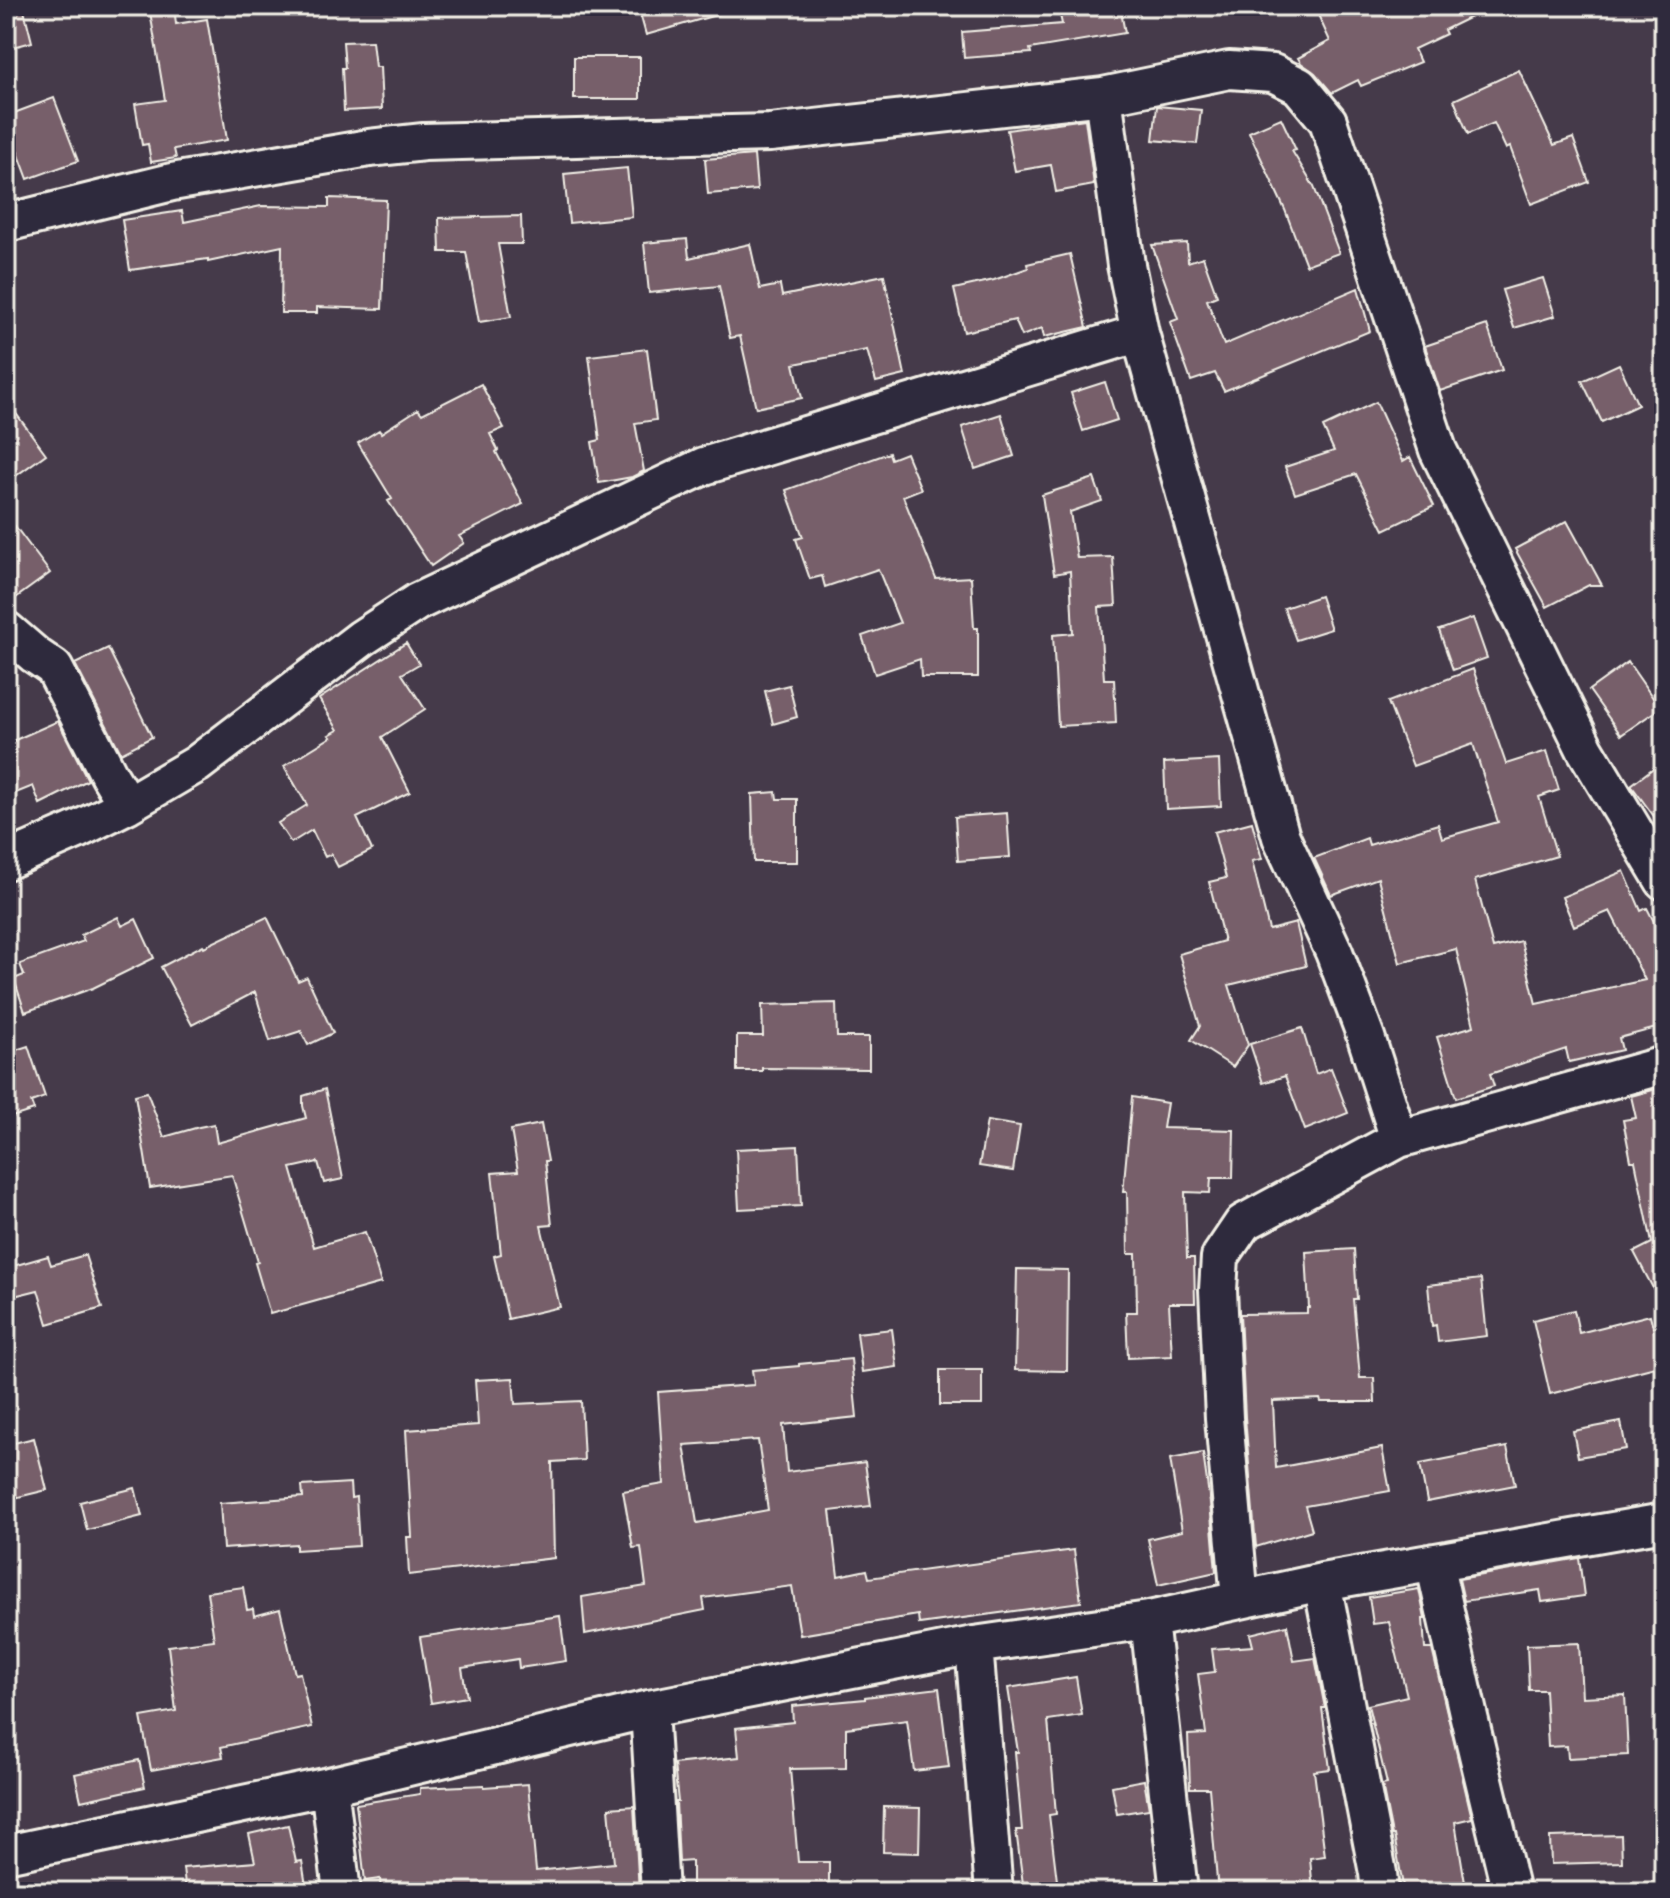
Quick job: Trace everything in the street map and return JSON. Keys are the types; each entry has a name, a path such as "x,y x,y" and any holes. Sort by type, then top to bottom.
{"street":[{"path":"6,223 172,182 369,148 424,142 770,133 1103,96 1229,70 1273,73 1299,86 1328,121 1438,450 1585,749 1664,881"},
{"path":"1103,96 1126,265 1140,333 1281,837 1334,952 1399,1139"},
{"path":"6,861 127,805 197,764 362,638 417,602 704,466 1140,333"},
{"path":"6,630 54,668 127,805"},
{"path":"1240,1600 1224,1418 1218,1290 1220,1257 1243,1223 1399,1139 1664,1065"},
{"path":"6,1854 329,1786 649,1709 974,1645 1149,1620 1322,1582 1664,1522"},
{"path":"1434,1562 1511,1892"},
{"path":"1322,1582 1380,1892"},
{"path":"1149,1620 1179,1892"},
{"path":"974,1645 994,1892"},
{"path":"649,1709 660,1892"},
{"path":"329,1786 342,1892"}],"building":[{"path":"6,6 23,6 32,42 6,49"},
{"path":"149,6 174,6 176,24 207,19 227,140 174,149 176,158 151,162 148,144 142,145 135,104 165,100"},
{"path":"638,6 722,6 723,13 646,35"},
{"path":"1058,6 1120,6 1125,33 1030,49 1031,53 964,58 962,32 1062,24"},
{"path":"1314,6 1493,6 1414,49 1420,62 1361,86 1358,80 1332,93 1298,58 1330,41"},
{"path":"372,41 375,67 380,67 382,109 344,111 343,42"},
{"path":"574,57 640,57 640,99 574,99"},
{"path":"1519,70 1554,145 1573,138 1589,182 1531,204 1510,147 1506,149 1494,123 1468,134 1454,100"},
{"path":"54,98 78,161 28,179 6,116"},
{"path":"1157,106 1201,110 1197,144 1153,140"},
{"path":"1281,118 1296,150 1292,151 1314,187 1339,253 1306,265 1249,132"},
{"path":"1085,119 1094,185 1056,192 1051,165 1015,171 1007,130"},
{"path":"754,155 757,190 708,194 705,159"},
{"path":"627,168 632,217 569,223 564,174"},
{"path":"329,198 386,200 382,309 317,307 317,313 281,313 282,246 208,262 208,259 130,270 122,220 182,211 184,222 261,206 329,207"},
{"path":"521,216 522,244 498,244 511,317 479,322 466,252 440,252 439,218"},
{"path":"687,239 689,258 750,244 760,289 780,285 782,296 884,275 905,375 876,382 867,350 794,364 802,398 756,408 740,336 730,338 719,286 649,293 644,243"},
{"path":"1187,243 1188,262 1203,257 1217,296 1207,300 1224,345 1358,288 1370,331 1224,391 1215,373 1191,381 1170,322 1178,319 1152,245"},
{"path":"1070,254 1087,327 1044,337 1042,328 1022,336 1015,320 964,332 954,289 994,280 1028,268 1027,264"},
{"path":"1543,278 1555,316 1514,328 1502,290"},
{"path":"1487,325 1502,370 1440,391 1425,346"},
{"path":"647,349 656,420 635,423 644,471 632,477 599,483 592,442 600,440 589,356"},
{"path":"1619,364 1638,405 1602,422 1582,381"},
{"path":"1105,382 1117,420 1083,431 1071,393"},
{"path":"481,384 504,428 490,434 498,450 496,452 523,504 459,536 464,543 431,566 388,501 392,499 358,443 379,430 381,433 418,409 422,414"},
{"path":"6,400 46,454 6,483"},
{"path":"1376,402 1403,461 1410,457 1434,506 1384,530 1356,474 1295,494 1285,467 1334,451 1323,427"},
{"path":"1001,414 1014,456 975,469 962,427"},
{"path":"889,453 891,459 906,453 921,489 903,496 936,579 971,577 974,628 978,628 978,677 921,677 920,659 875,674 862,636 900,623 878,569 825,587 822,576 810,579 796,539 803,537 786,490"},
{"path":"1094,478 1102,501 1070,512 1077,558 1113,557 1116,606 1099,607 1104,679 1114,679 1116,723 1058,726 1053,635 1073,633 1070,571 1054,574 1042,495"},
{"path":"6,514 50,573 6,605"},
{"path":"1567,521 1602,585 1589,585 1547,607 1515,549"},
{"path":"1320,596 1331,629 1296,640 1284,608"},
{"path":"1473,618 1487,658 1453,670 1439,630"},
{"path":"406,643 419,664 402,674 425,709 382,737 410,792 357,818 372,850 338,867 331,854 325,857 312,830 291,843 278,823 307,805 284,766 338,730 319,699"},
{"path":"108,648 152,737 121,753 75,664"},
{"path":"1628,662 1660,708 1621,735 1589,690"},
{"path":"1473,669 1506,764 1547,751 1559,790 1539,797 1557,856 1475,880 1493,948 1521,941 1536,1004 1645,980 1610,911 1574,926 1562,897 1624,871 1641,911 1647,908 1664,941 1664,1026 1619,1038 1622,1050 1569,1062 1566,1049 1490,1074 1494,1086 1456,1098 1437,1037 1474,1026 1456,949 1400,963 1378,878 1331,895 1314,858 1367,838 1369,845 1438,824 1442,838 1498,822 1473,744 1413,766 1388,702"},
{"path":"789,685 797,717 773,724 765,691"},
{"path":"58,721 88,780 40,804 33,786 6,797 6,744"},
{"path":"1219,760 1221,806 1166,809 1164,763"},
{"path":"1664,760 1664,830 1631,785"},
{"path":"776,792 777,799 797,799 797,862 754,862 752,794"},
{"path":"1007,813 1010,857 958,861 955,817"},
{"path":"1252,822 1262,859 1252,861 1269,930 1296,923 1306,966 1229,985 1248,1045 1233,1067 1191,1040 1200,1026 1179,954 1224,941 1209,882 1226,878 1214,832"},
{"path":"118,917 122,926 136,919 154,958 93,988 25,1012 14,979 24,975 20,964 84,941 81,935"},
{"path":"267,917 298,981 307,977 333,1033 308,1045 301,1031 270,1041 255,992 192,1025 161,967"},
{"path":"836,1003 837,1037 869,1037 869,1069 762,1068 762,1071 737,1071 737,1036 763,1036 762,1005"},
{"path":"1302,1028 1316,1074 1331,1068 1348,1113 1305,1130 1285,1076 1263,1083 1250,1044"},
{"path":"6,1041 9,1041 13,1051 28,1046 45,1097 31,1102 34,1110 6,1119"},
{"path":"1660,1088 1664,1106 1664,1309 1634,1252 1652,1243 1623,1120 1636,1118 1631,1096"},
{"path":"325,1089 343,1179 324,1183 318,1162 291,1168 314,1247 365,1232 381,1283 270,1314 232,1175 150,1188 135,1095 147,1092 164,1137 214,1124 217,1143 306,1118 303,1096"},
{"path":"1132,1097 1167,1103 1163,1128 1234,1130 1233,1178 1211,1178 1210,1193 1185,1192 1187,1258 1194,1258 1195,1303 1169,1303 1172,1356 1128,1358 1126,1312 1137,1312 1136,1254 1128,1254 1127,1192 1123,1192"},
{"path":"987,1121 1020,1126 1013,1171 979,1166"},
{"path":"541,1124 548,1161 545,1161 552,1225 541,1226 560,1307 508,1319 494,1256 501,1254 492,1173 518,1171 511,1130"},
{"path":"798,1146 801,1206 739,1209 736,1149"},
{"path":"1354,1249 1357,1299 1353,1299 1360,1378 1374,1378 1375,1402 1321,1402 1320,1399 1273,1401 1276,1468 1382,1448 1390,1491 1305,1506 1312,1530 1256,1547 1240,1314 1307,1313 1306,1252"},
{"path":"85,1255 102,1308 48,1324 38,1290 6,1298 6,1268 48,1256 51,1265"},
{"path":"1017,1269 1068,1270 1067,1371 1015,1370"},
{"path":"1481,1279 1487,1336 1438,1342 1436,1325 1432,1326 1428,1285"},
{"path":"1574,1310 1579,1333 1650,1315 1663,1365 1550,1394 1533,1320"},
{"path":"892,1329 897,1367 862,1372 857,1333"},
{"path":"851,1359 857,1417 783,1425 787,1472 865,1462 871,1506 830,1511 838,1576 867,1570 869,1578 1074,1550 1081,1602 919,1624 918,1615 800,1635 792,1586 703,1598 705,1610 585,1634 582,1597 646,1586 641,1547 633,1548 623,1491 664,1484 658,1392 754,1385 752,1370","holes":["758,1440 768,1510 697,1523 684,1445"]},
{"path":"940,1370 982,1370 982,1405 940,1405"},
{"path":"513,1378 515,1404 581,1401 584,1460 552,1462 554,1558 409,1575 407,1537 412,1537 406,1430 478,1425 475,1380"},
{"path":"1621,1422 1626,1449 1578,1457 1573,1431"},
{"path":"34,1438 47,1490 6,1500 6,1445"},
{"path":"1507,1447 1515,1485 1427,1502 1420,1464"},
{"path":"1203,1453 1216,1572 1158,1585 1148,1539 1182,1531 1170,1459"},
{"path":"350,1483 351,1498 356,1497 359,1546 296,1550 296,1544 223,1549 220,1503 303,1497 302,1486"},
{"path":"135,1488 142,1516 87,1530 80,1502"},
{"path":"1579,1558 1584,1596 1542,1602 1540,1590 1464,1601 1459,1579"},
{"path":"243,1587 247,1610 253,1609 254,1616 280,1609 295,1674 300,1673 312,1727 221,1747 223,1757 151,1770 141,1717 176,1711 168,1646 214,1640 207,1592"},
{"path":"1419,1589 1425,1619 1425,1649 1432,1649 1472,1818 1455,1822 1466,1889 1447,1892 1404,1892 1382,1785 1387,1784 1368,1705 1407,1696 1389,1622 1373,1624 1369,1597"},
{"path":"560,1616 566,1661 519,1668 518,1659 462,1668 467,1697 431,1703 420,1637"},
{"path":"1287,1625 1294,1661 1315,1658 1325,1708 1322,1708 1330,1769 1314,1771 1325,1856 1310,1858 1313,1892 1218,1892 1209,1788 1190,1788 1188,1735 1206,1734 1198,1674 1215,1672 1212,1649 1253,1646 1250,1634"},
{"path":"1579,1643 1582,1697 1625,1695 1628,1755 1568,1758 1567,1746 1548,1747 1545,1690 1529,1690 1527,1645"},
{"path":"1076,1677 1082,1715 1048,1720 1056,1814 1049,1815 1058,1889 1024,1892 1016,1830 1022,1830 1015,1752 1018,1752 1008,1688"},
{"path":"939,1688 949,1767 914,1771 907,1720 846,1728 846,1768 790,1769 798,1862 829,1862 829,1892 692,1892 692,1861 679,1862 674,1764 739,1757 736,1728 793,1722 792,1706"},
{"path":"139,1760 145,1787 81,1801 75,1774"},
{"path":"1144,1780 1149,1809 1117,1814 1112,1786"},
{"path":"528,1784 536,1871 614,1863 609,1808 634,1806 639,1892 381,1892 380,1879 365,1881 356,1804 420,1794 420,1788"},
{"path":"884,1807 920,1808 919,1853 883,1852"},
{"path":"288,1825 296,1862 302,1861 307,1892 186,1892 183,1868 255,1862 249,1834"},
{"path":"1621,1835 1622,1862 1551,1864 1550,1837"}]}
